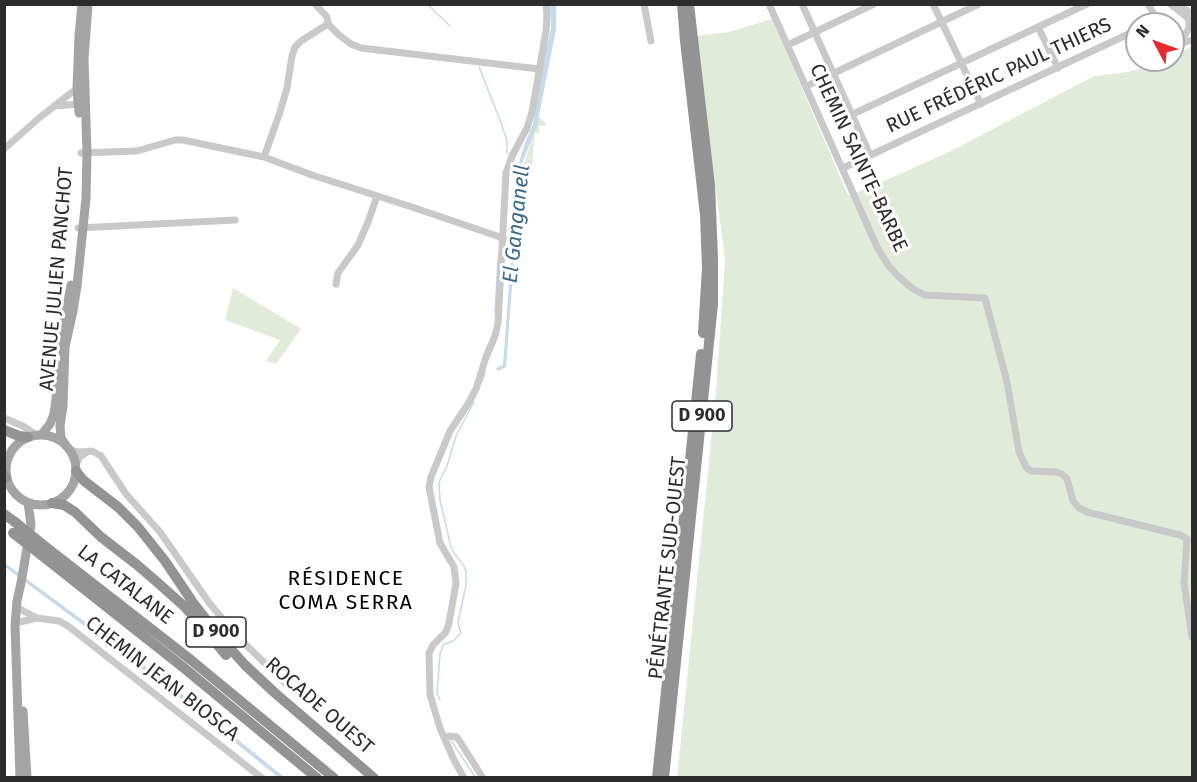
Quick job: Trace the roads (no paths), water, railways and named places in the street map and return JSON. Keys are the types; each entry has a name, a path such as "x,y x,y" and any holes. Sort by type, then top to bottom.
{"highway":[{"path":"657,777 703,334 707,268 695,123 681,4"},
{"name":"PÉNÉTRANTE SUD-OUEST","path":"664,777 713,304 710,184 692,32 691,4"},
{"path":"4,430 19,436 33,434"},
{"name":"ROCADE OUEST","path":"76,469 83,480 118,507 138,527 165,561 194,604 246,665 283,701 374,777"},
{"name":"ROCADE OUEST","path":"49,505 64,505 75,512 101,537 157,582 185,607 241,671 270,699 363,777"},
{"name":"LA CATALANE","path":"4,514 11,527 208,674 334,777"},
{"name":"LA CATALANE","path":"41,548 317,777"}],"main road":[{"name":"AVENUE JULIEN PANCHOT","path":"68,449 61,438 60,431 65,347 75,302 81,228 84,153 79,36 82,4"},
{"name":"AVENUE JULIEN PANCHOT","path":"84,153 79,104 88,4"},
{"name":"AVENUE JULIEN PANCHOT","path":"33,434 50,424 54,414 60,338 81,228"},
{"path":"20,777 15,625 17,601 35,520 42,509 62,498 71,489 76,469 63,443 52,437 33,434 16,445 8,456 5,476 20,499 28,504 49,505"},
{"path":"24,568 31,525 28,504"},
{"path":"21,583 22,690 27,777"}],"street":[{"path":"315,4 327,17 328,24 345,40 361,48 539,69"},
{"path":"464,777 445,739 430,695 429,653 433,645 446,632 456,583 454,567 440,543 429,488 431,477 450,430 476,389 495,336 498,323 506,173 530,121 546,31 548,16 546,4"},
{"path":"644,4 651,41"},
{"name":"CHEMIN SAINTE-BARBE","path":"769,4 877,247 888,265 912,288 924,295 985,298 1007,382 1019,452 1026,467 1031,471 1062,474 1067,479 1073,501 1087,512 1180,535 1187,539 1185,583 1192,636"},
{"path":"802,4 870,155"},
{"path":"792,43 874,4"},
{"path":"933,4 981,104"},
{"path":"811,84 979,4"},
{"path":"851,115 1087,4"},
{"path":"1170,4 1191,18"},
{"path":"1177,4 1191,18"},
{"path":"1185,35 1191,18"},
{"path":"264,157 287,88 295,47 328,24"},
{"path":"1038,27 1058,68"},
{"name":"RUE FRÉDÉRIC PAUL THIERS","path":"843,168 1125,36"},
{"path":"4,149 54,106 81,90"},
{"path":"54,106 79,104"},
{"path":"84,153 136,151 175,140 183,140 264,157 503,238"},
{"path":"336,284 338,273 358,244 377,196"},
{"path":"81,228 235,220"},
{"path":"4,418 33,434"},
{"path":"68,449 94,452 101,456 131,501 164,537 210,604 239,638 287,685"},
{"path":"76,469 81,455 88,451"},
{"name":"CHEMIN JEAN BIOSCA","path":"20,609 37,618 59,621 68,626 262,777"},
{"name":"CHEMIN JEAN BIOSCA","path":"20,622 37,618"},
{"path":"445,739 449,736 457,737 483,777"}],"water":[{"path":"550,5 556,5 556,29 537,126 521,166 506,367 498,371 496,368 503,365 518,166 533,124 551,28"},
{"path":"5,563 168,683 284,777 278,777 165,686 5,567"}],"waterway":[{"path":"427,4 450,26"},
{"path":"479,67 507,141 507,153"},
{"path":"495,312 498,260"},
{"path":"482,381 485,373"},
{"name":"El Ganganell","path":"440,700 437,693 440,654 443,645 453,641 461,633 458,623 466,585 466,572 451,547 440,500 439,482 447,466 456,436 474,402"},
{"name":"El Ganganell","path":"451,738 476,778"}],"district":[{"name":"RÉSIDENCE COMA SERRA","path":"346,591"}]}
